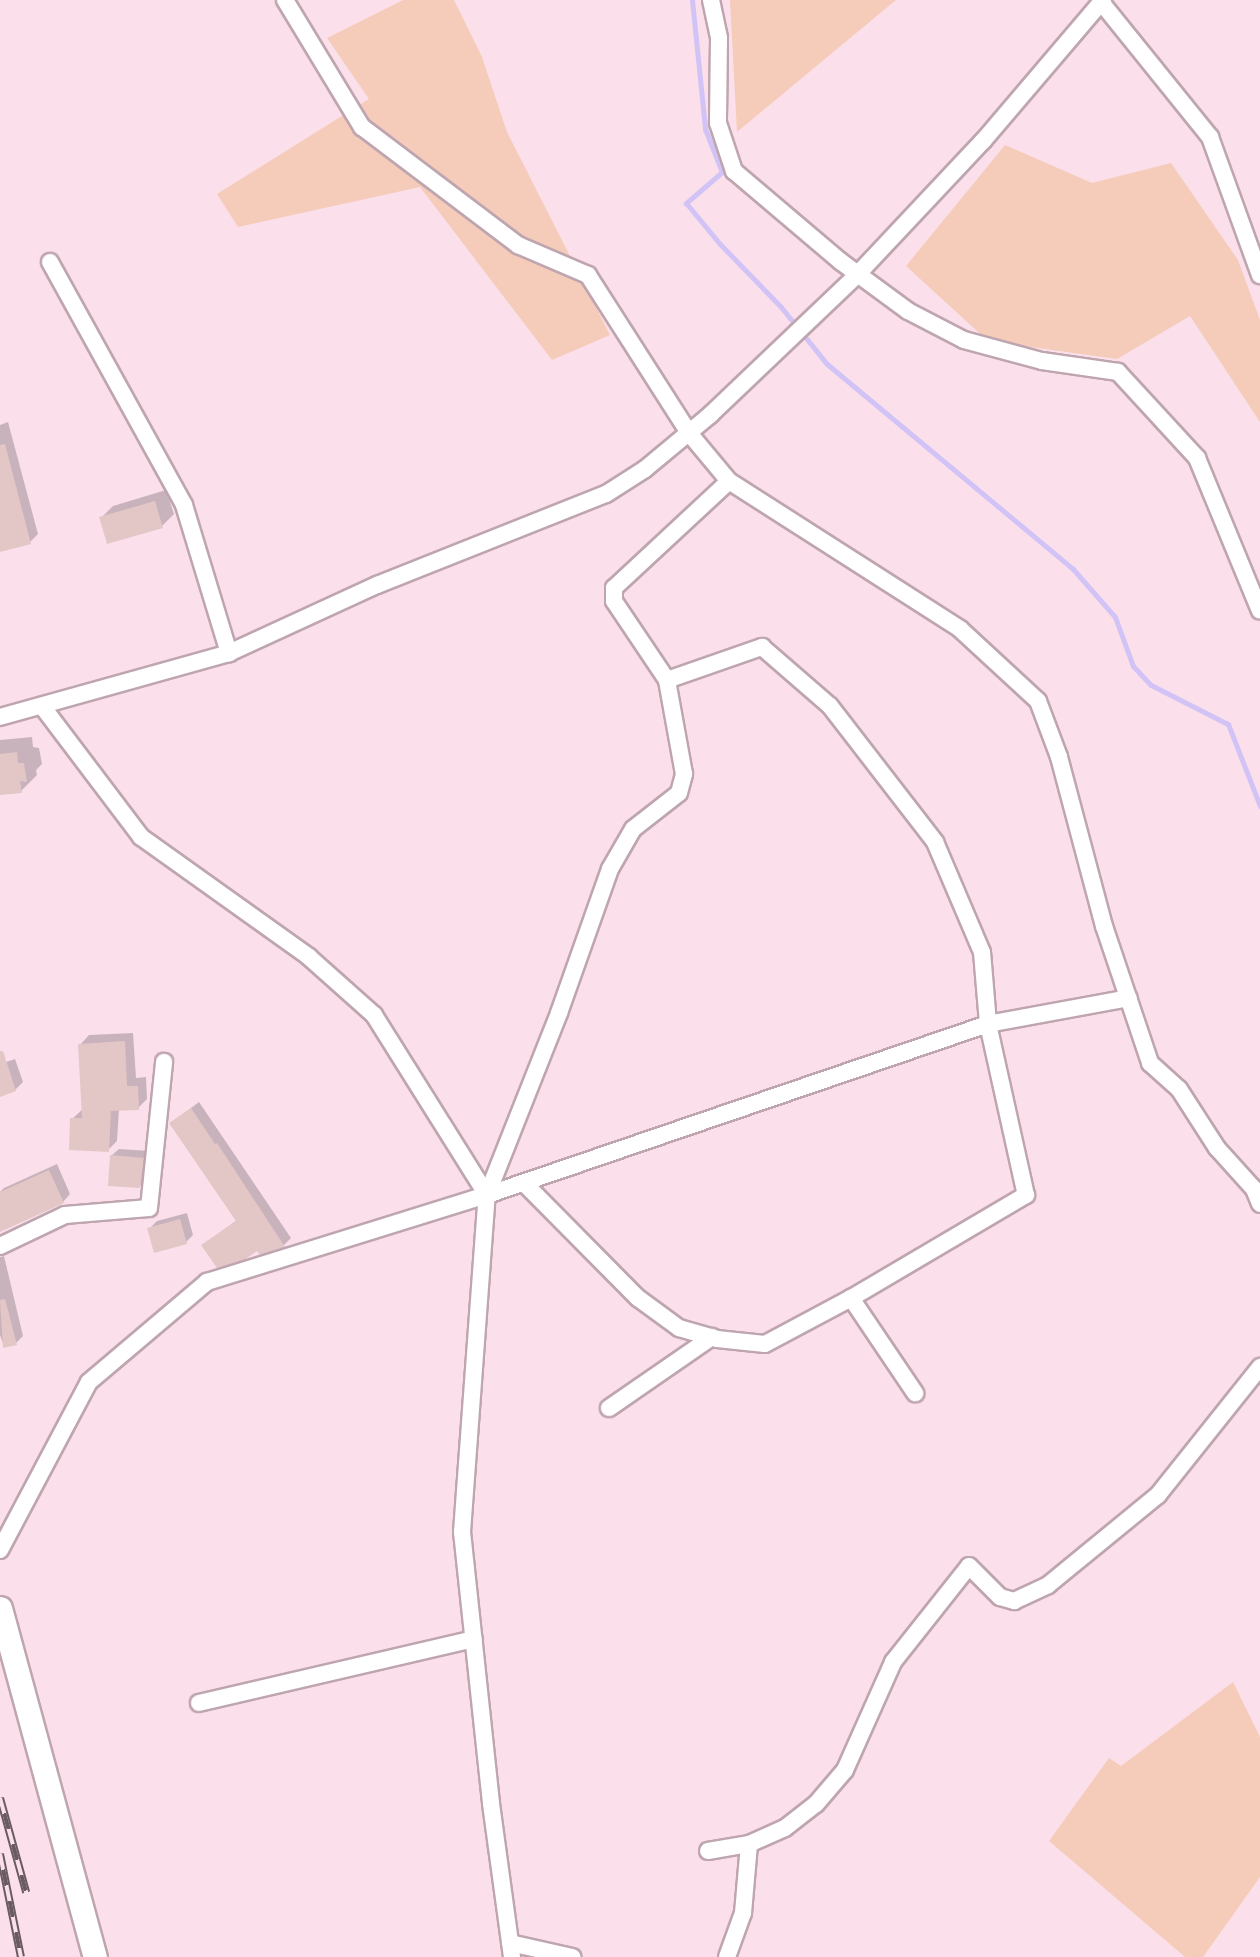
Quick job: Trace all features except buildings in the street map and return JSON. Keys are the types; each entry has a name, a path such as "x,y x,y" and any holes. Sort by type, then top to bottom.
{"street":[{"path":"285,0 362,127 518,245 587,275 688,433 729,481 960,629 1038,701 1059,757 1104,926 1150,1063 1179,1089 1217,1148 1254,1189 1260,1204"},
{"path":"711,0 719,38 718,123 734,170 857,275 908,311 964,340 1042,361 1118,372 1197,458 1260,611"},
{"path":"0,717 229,653 377,585 606,494 645,469 688,433 857,275 983,141 1102,1 1210,137 1260,275"},
{"path":"50,262 184,505 229,653"},
{"path":"572,1957 511,1950 491,1803 462,1532 487,1195 559,1013 610,869 633,829 679,793 684,774 667,680 614,600 614,588 729,481"},
{"path":"524,1183 638,1297 679,1328 712,1337 765,1344 851,1298 1026,1195 988,1024 982,952 934,842 830,706 762,647 667,680"},
{"path":"42,706 141,837 309,957 374,1015 487,1195"},
{"path":"0,1550 89,1382 207,1282 524,1183 988,1024 1129,998"},
{"path":"0,1246 65,1215 149,1208 164,1062"},
{"path":"851,1298 915,1393"},
{"path":"609,1408 712,1337"},
{"path":"708,1851 750,1844 785,1828 816,1804 845,1770 893,1662 970,1566 1000,1597 1014,1601 1048,1585 1158,1495 1260,1367"},
{"path":"0,1608 95,1957"},
{"path":"199,1703 474,1639"},
{"path":"727,1957 743,1913 750,1844"}],"shaded area":[{"path":"403,0 454,0 482,57 507,132 610,335 552,360 420,187 238,227 217,194 369,99 327,38"},
{"path":"730,0 896,0 737,132"},
{"path":"1005,145 1092,183 1171,163 1238,260 1260,320 1260,422 1190,316 1117,359 988,341 906,266"},
{"path":"1233,1682 1260,1737 1260,1877 1203,1957 1185,1957 1049,1841 1109,1758 1121,1766"}],"waterway":[{"path":"692,0 705,129 722,172 686,203 720,244 781,307 827,364 1073,569 1115,617 1133,666 1151,685 1228,724 1260,806"}],"railway":[{"path":"0,1798 26,1892"},
{"path":"0,1854 21,1957"}]}
